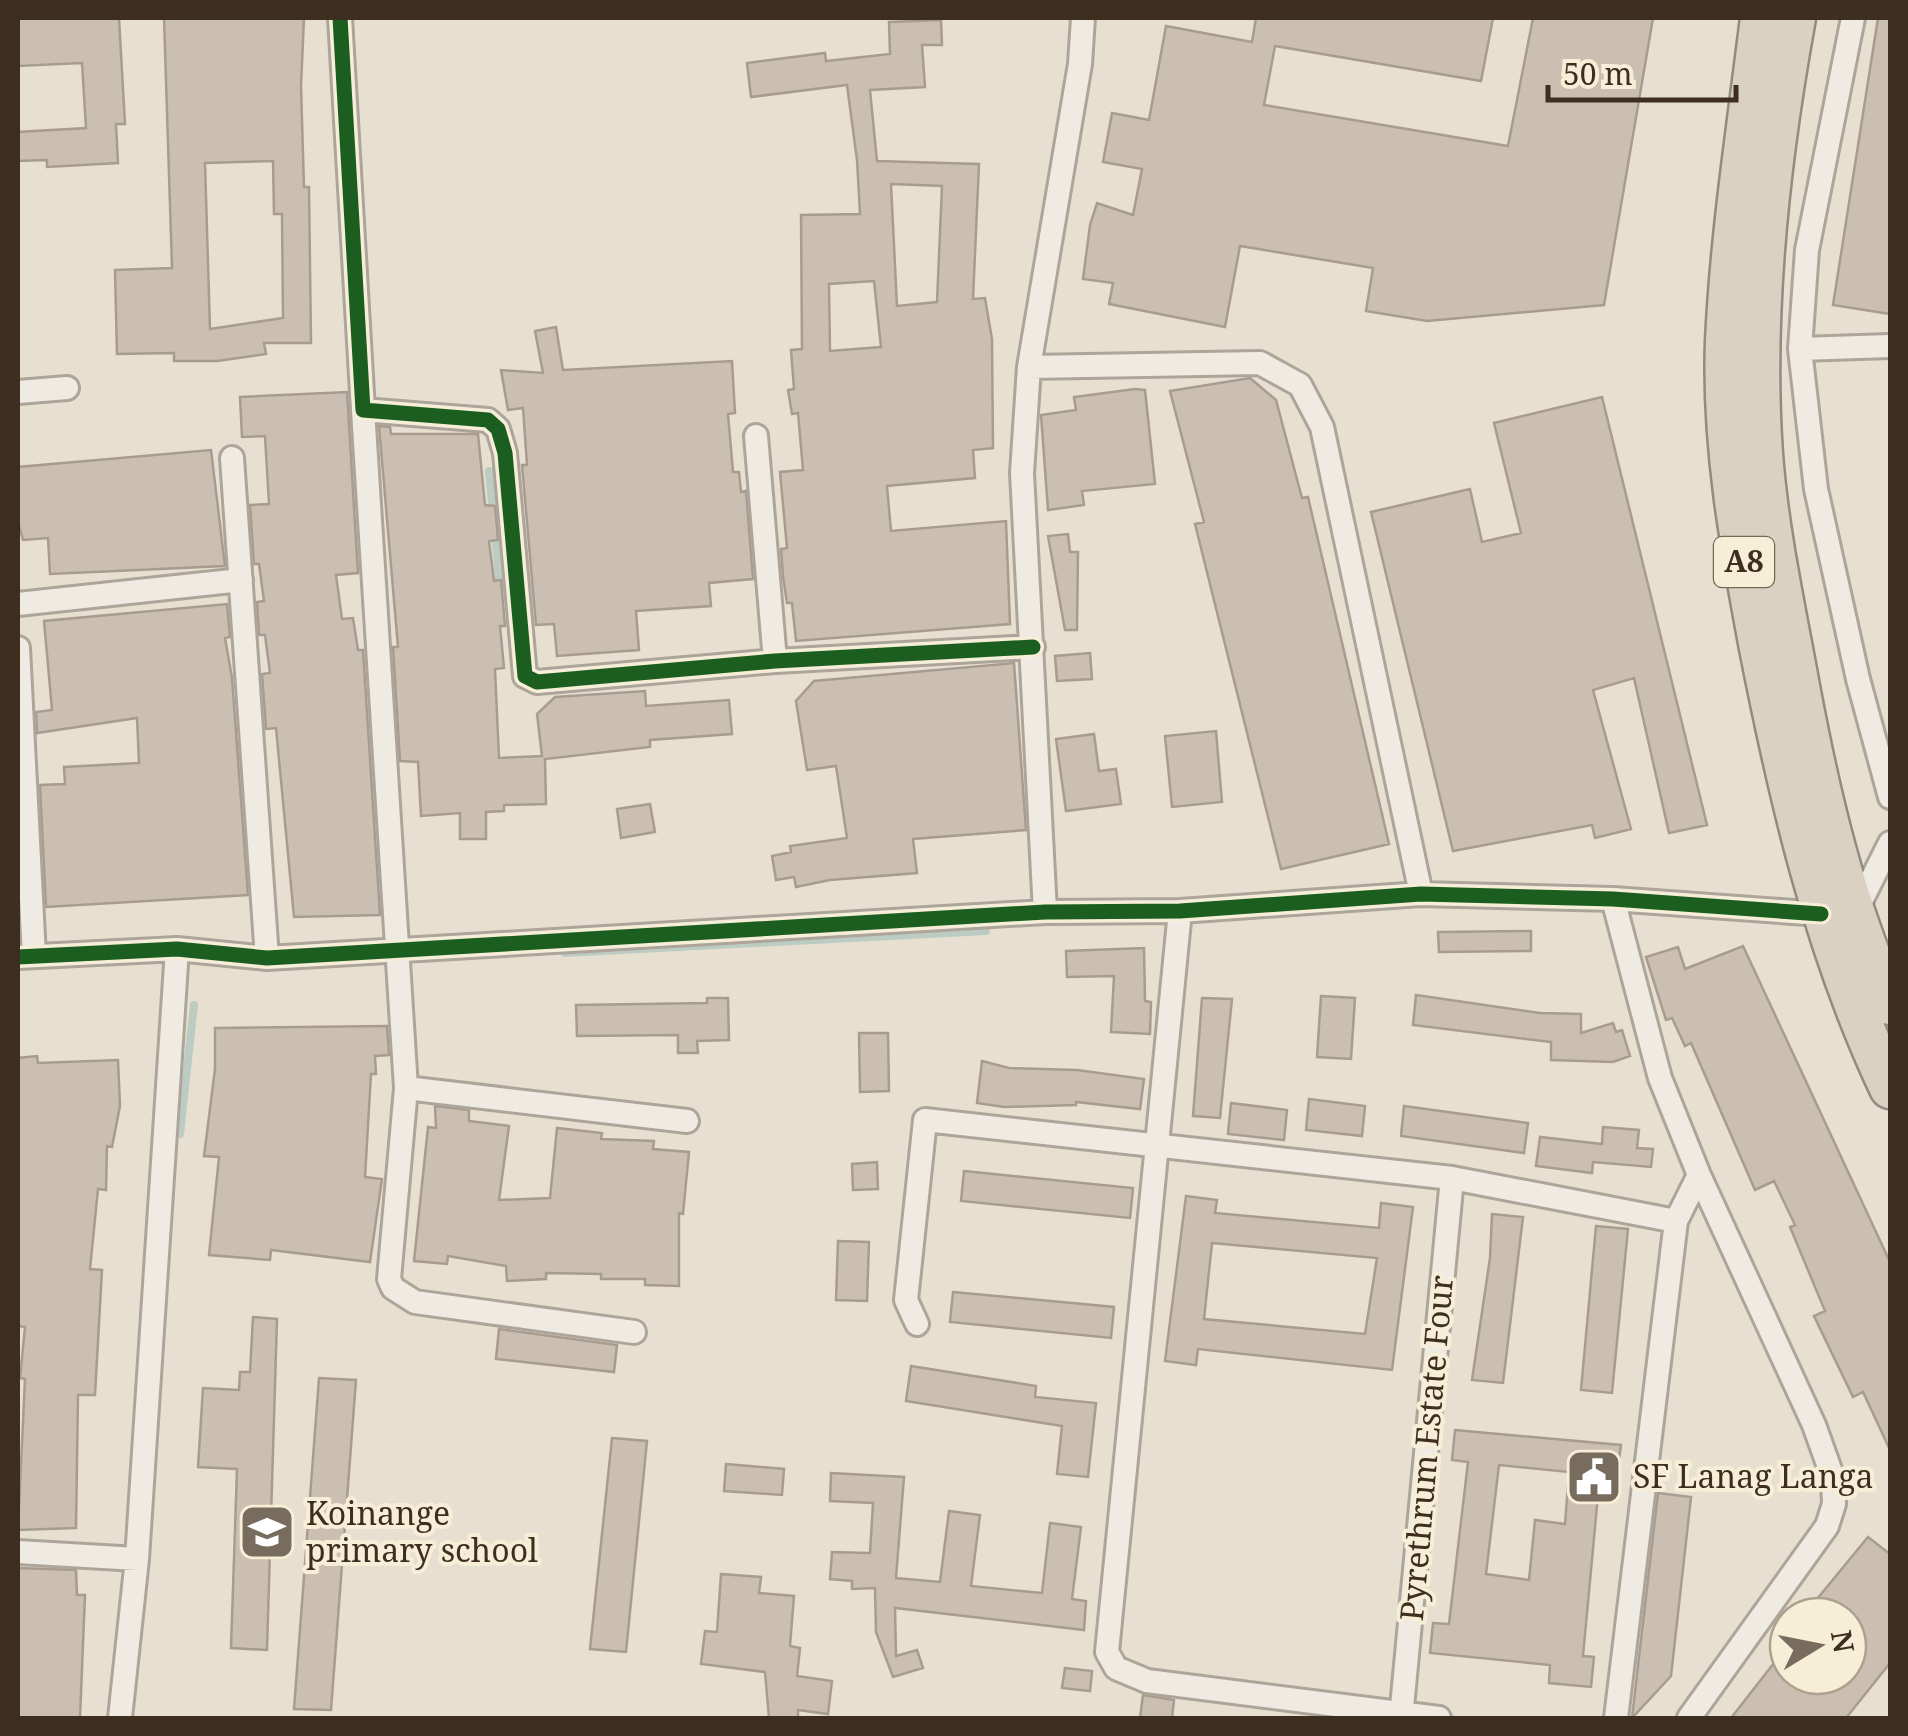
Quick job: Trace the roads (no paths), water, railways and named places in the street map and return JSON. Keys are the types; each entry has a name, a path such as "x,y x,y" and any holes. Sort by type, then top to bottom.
{"highway":[{"name":"A8","path":"1761,18 1726,342 1728,412 1747,578 1784,770 1838,914 1890,1004"},
{"name":"A8","path":"1795,18 1773,173 1759,326 1762,456 1779,578 1860,1024 1890,1088"}],"street":[{"path":"340,18 406,1088 390,1279 393,1288 414,1302 634,1332"},
{"path":"1045,912 1022,473 1029,367 1084,18"},
{"path":"1853,18 1807,250 1800,349 1816,489 1858,679 1890,797"},
{"path":"1800,349 1890,346"},
{"path":"1029,367 1260,363 1300,385 1322,427 1421,894"},
{"path":"18,392 67,388"},
{"path":"363,410 488,420 498,429 505,453 525,676 537,682 775,661 1032,647"},
{"path":"756,436 775,661"},
{"path":"232,458 266,958"},
{"path":"18,604 242,580"},
{"path":"18,648 26,956 178,949 266,958 398,947 1045,912 1180,911 1421,894 1613,899 1838,914 1890,843"},
{"path":"1613,899 1660,1078 1698,1174 1814,1425 1833,1478 1834,1504 1827,1526 1689,1718"},
{"path":"1180,911 1107,1652 1116,1668 1147,1681 1439,1718"},
{"path":"120,1718 137,1559 178,949"},
{"path":"406,1088 688,1121"},
{"path":"916,1324 906,1300 926,1120 1452,1178 1676,1221"},
{"path":"1616,1718 1676,1221 1698,1174"},
{"name":"Pyrethrum Estate Four","path":"1402,1716 1452,1178"},
{"path":"18,1552 137,1559"}],"waterway":[{"path":"489,471 493,515"},
{"path":"495,534 500,590"},
{"path":"565,953 986,931"},
{"path":"180,1134 194,1005"}],"place":[{"name":"SF Lanag Langa","path":"1594,1477"},
{"name":"Koinange primary school","path":"267,1532"}]}
